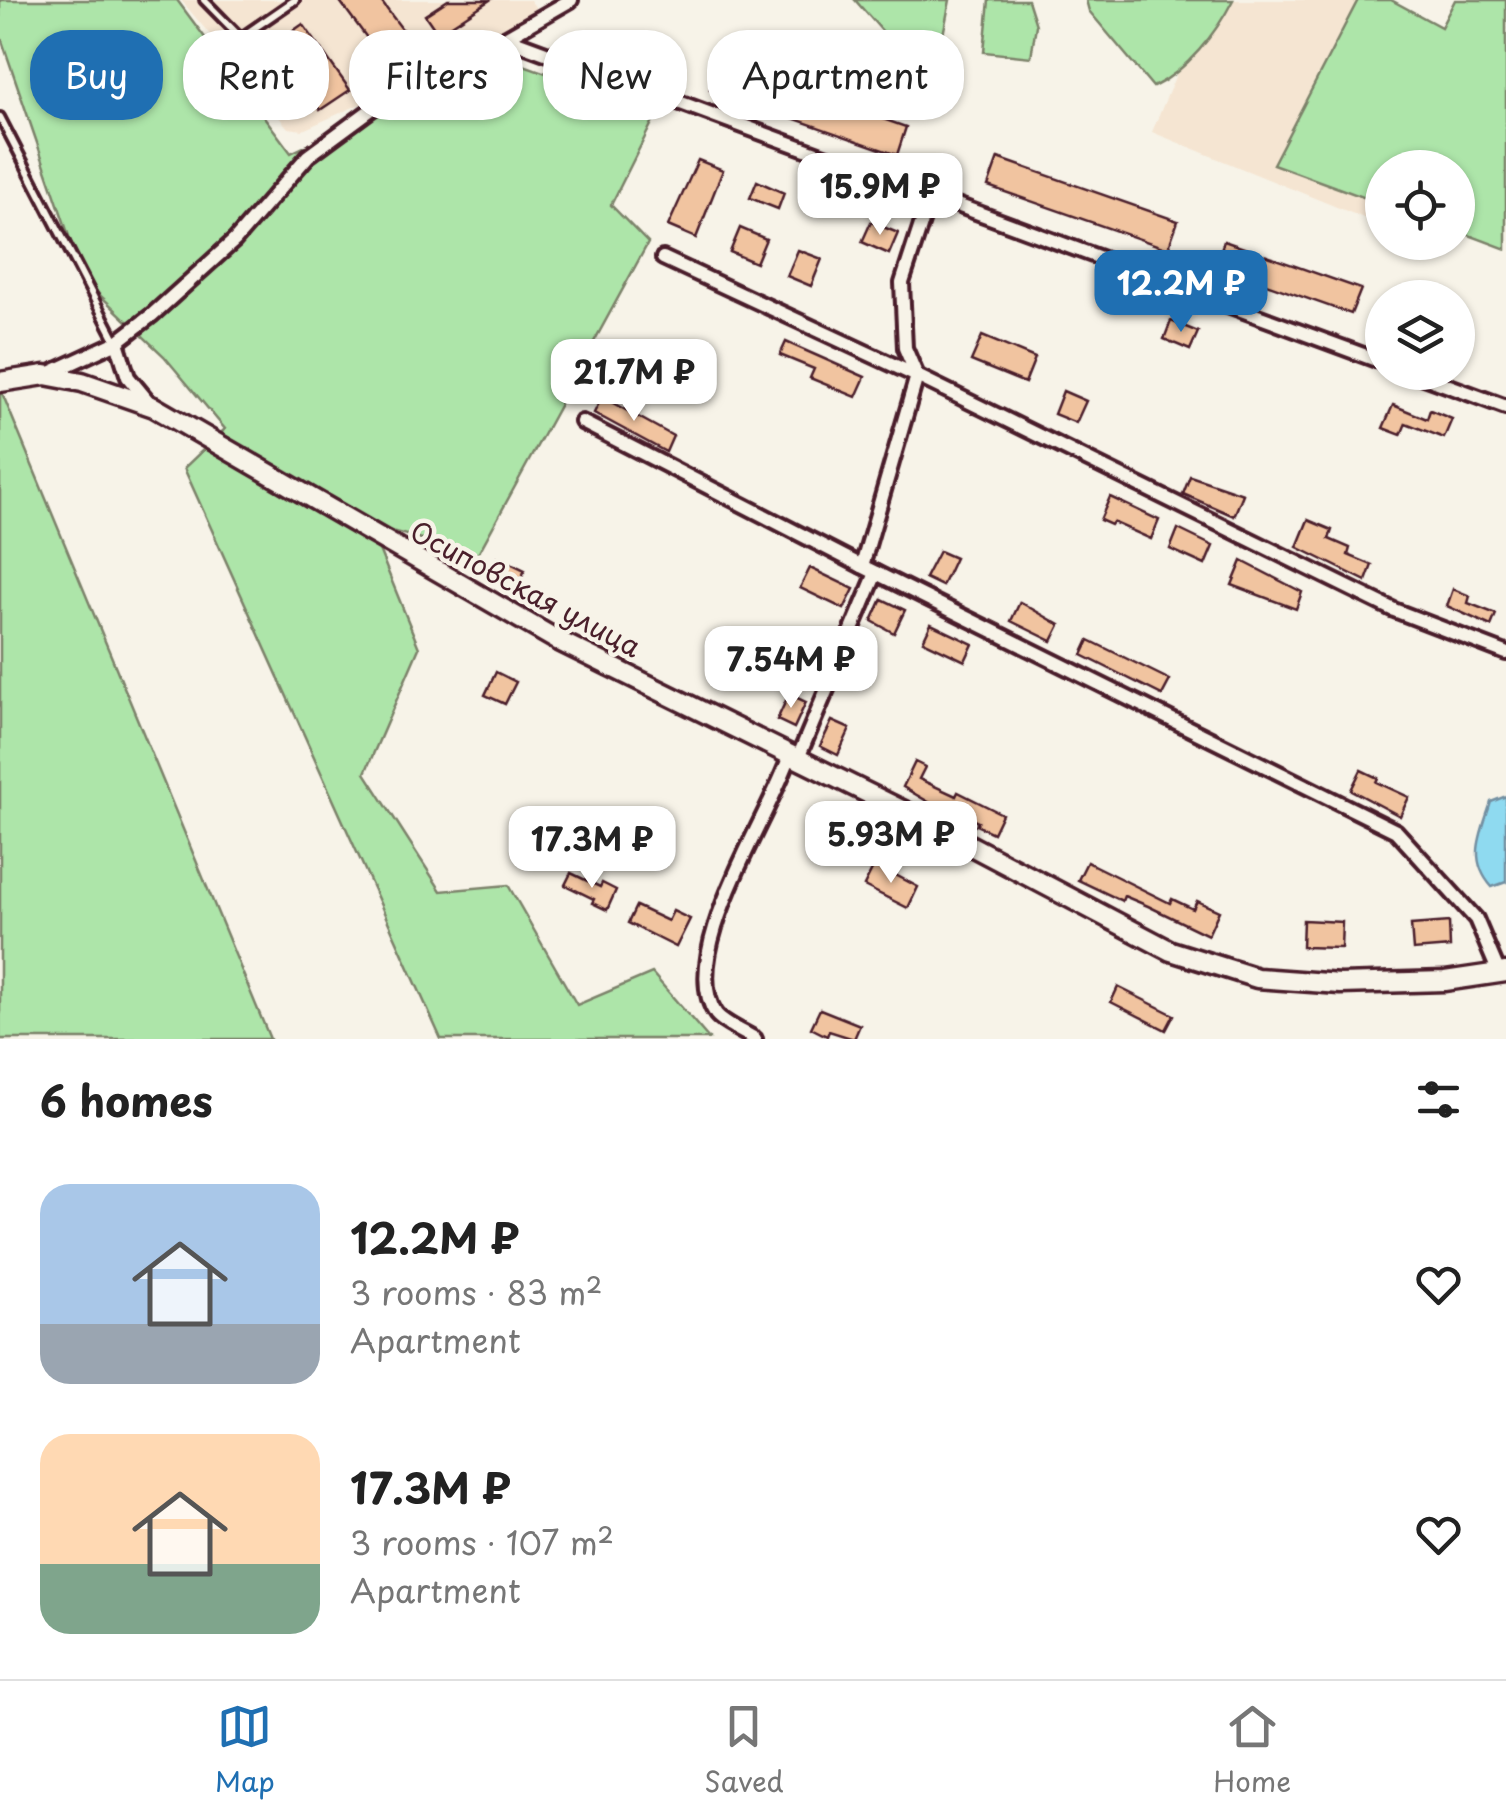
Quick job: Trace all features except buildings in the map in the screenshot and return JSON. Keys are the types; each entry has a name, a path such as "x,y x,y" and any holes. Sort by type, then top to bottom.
{"street":[{"path":"519,30 572,0"},
{"path":"523,45 1365,356"},
{"path":"0,382 45,375 117,342 152,316 235,240 308,156 357,120"},
{"path":"862,566 916,376 905,348 902,283 930,197"},
{"path":"663,258 916,376 1394,610 1506,653"},
{"path":"117,342 128,377 154,408"},
{"name":"Осиповская улица","path":"45,375 82,382 154,408 558,640 794,756 1171,951 1257,978 1340,984 1446,982 1503,972"},
{"path":"1460,390 1506,407"},
{"path":"582,422 862,566 1396,830 1476,919 1503,972"},
{"path":"755,1039 717,1016 704,982 714,922 876,573"}],"lane":[{"path":"204,0 232,30"},
{"path":"252,30 296,0"},
{"path":"0,117 117,342"}],"shaded area":[{"path":"181,0 530,0 536,8 513,30 349,30 349,109 329,118 329,30 206,30"},
{"path":"1207,0 1358,0 1274,164 1365,198 1365,219 1152,132"},
{"path":"281,120 325,120 303,130 288,128"}],"green space":[{"path":"0,0 177,0 199,30 183,30 183,120 266,120 291,153 362,120 523,120 523,65 543,72 543,120 654,120 611,205 648,243 478,554 369,525 419,648 365,773 441,891 508,885 577,1005 652,973 709,1039 441,1039 184,468 225,429 164,356 84,280 0,35"},
{"path":"855,0 950,0 944,30 881,30"},
{"path":"989,0 1028,0 1036,25 1031,57 984,52"},
{"path":"1086,0 1233,0 1199,50 1153,87 1089,11"},
{"path":"1358,0 1391,0 1441,27 1455,0 1506,0 1506,249 1475,237 1475,150 1365,150 1365,198 1273,164"},
{"path":"0,388 270,1039 0,1039"}],"water":[{"path":"1506,796 1506,882 1492,887 1480,866 1478,846 1491,802"}]}
